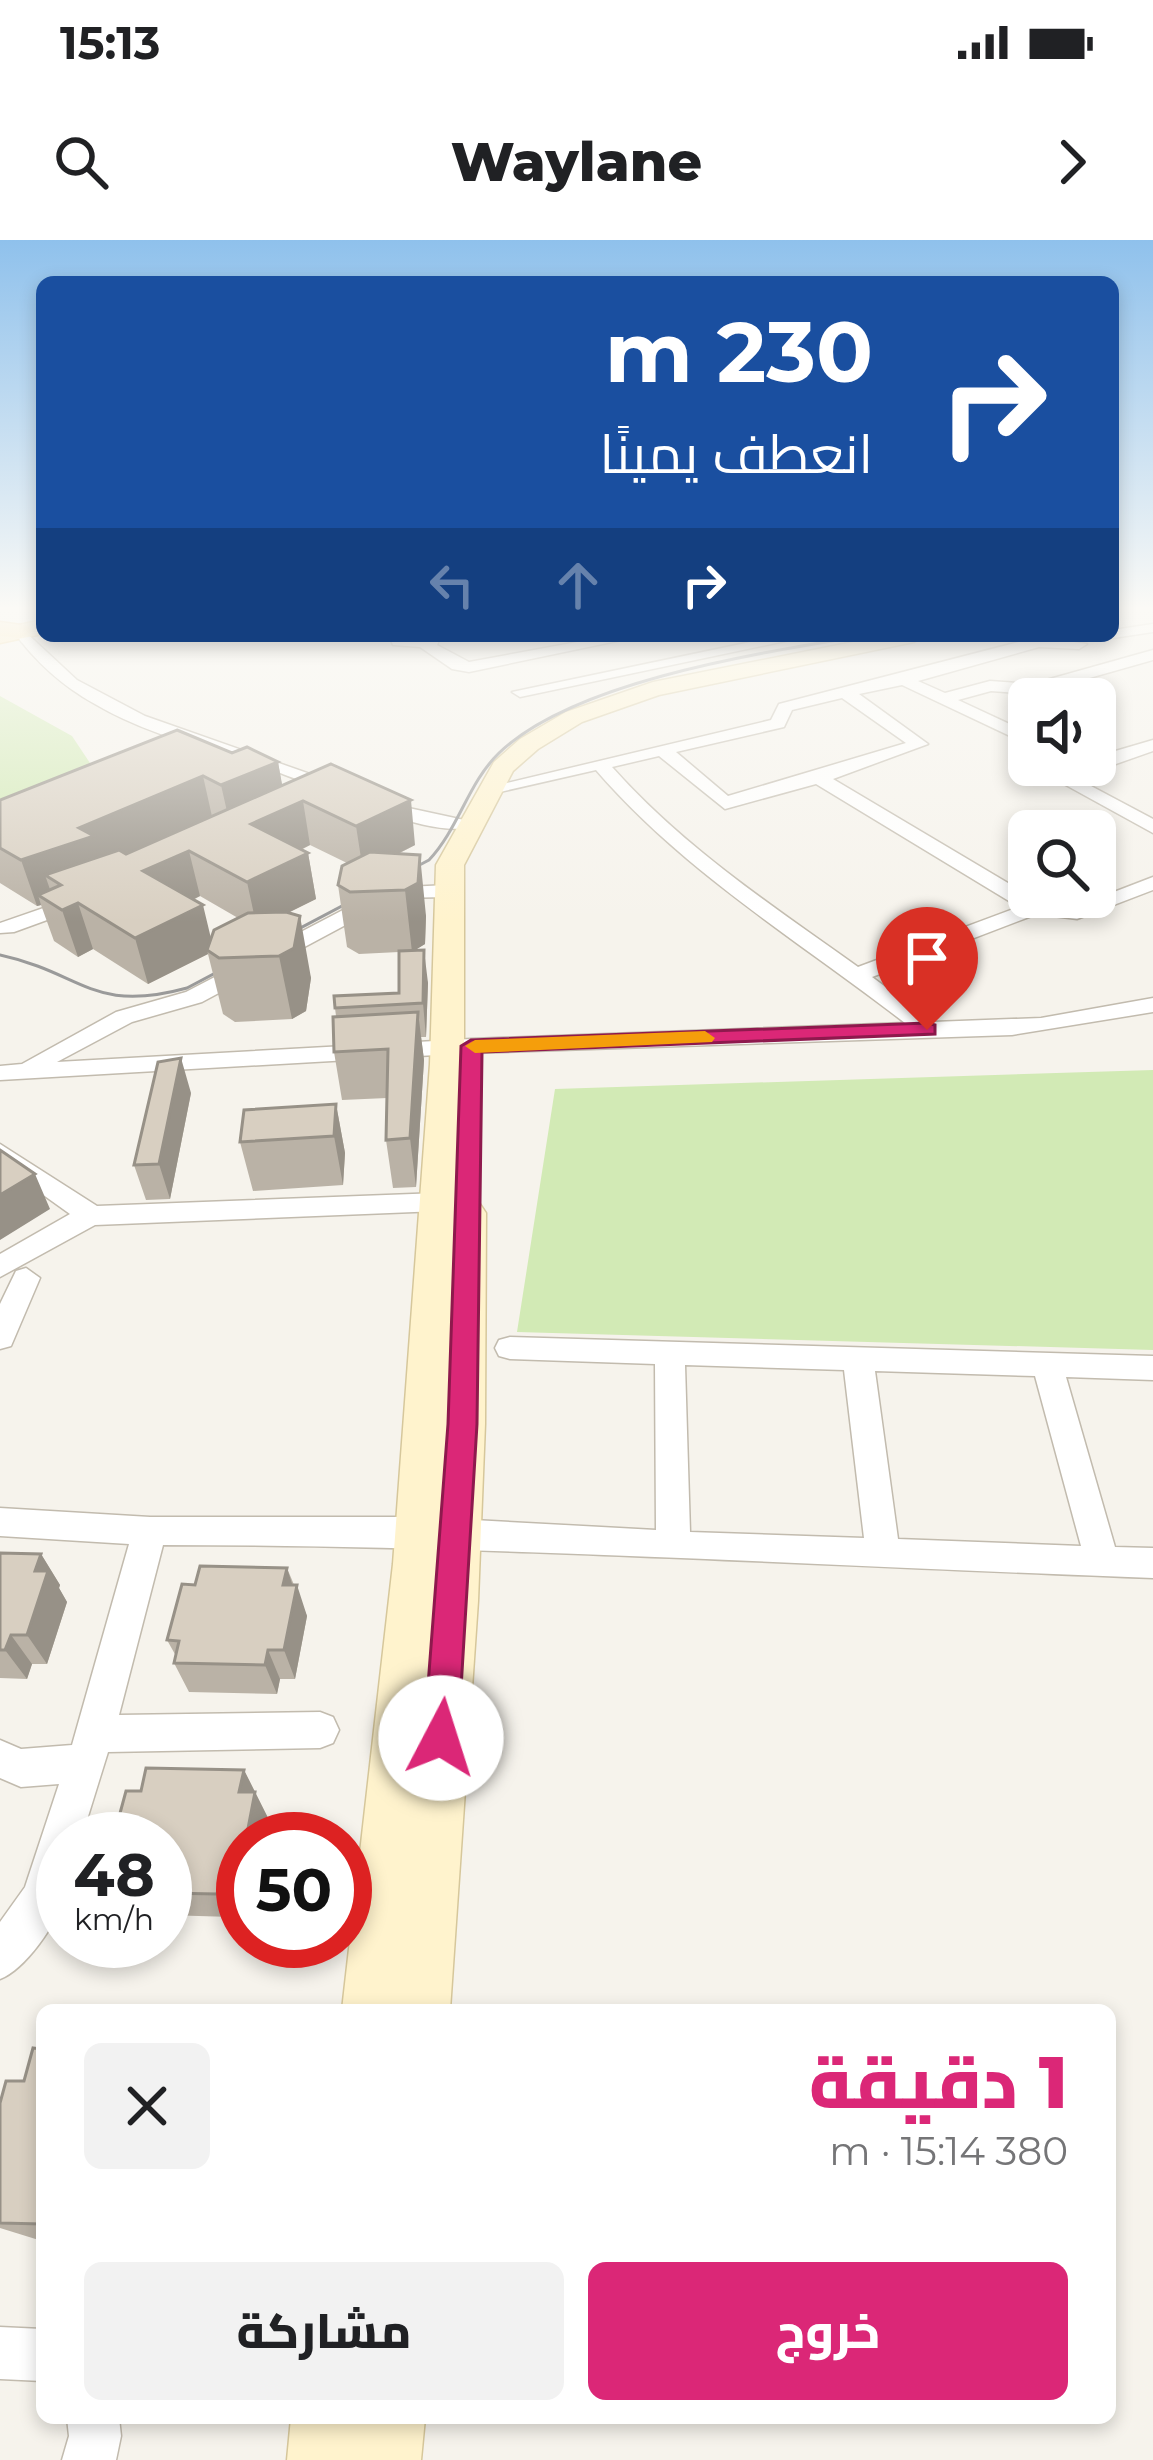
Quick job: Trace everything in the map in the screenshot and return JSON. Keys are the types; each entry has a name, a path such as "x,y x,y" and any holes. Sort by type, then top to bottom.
{"main road":[{"path":"374,2004 438,1532 440,1202 458,1047 450,866 497,778 543,734 583,715"},
{"path":"418,2004 467,829"},
{"path":"324,2460 327,2424"},
{"path":"383,2460 387,2424"}],"street":[{"path":"135,715 191,742 324,793"},
{"path":"497,778 541,776 663,750 778,723 782,715"},
{"path":"663,750 725,803 919,744 877,715"},
{"path":"979,715 1008,729"},
{"path":"1116,756 1153,745"},
{"path":"190,760 324,793 344,793 467,829"},
{"path":"599,763 724,882 859,974 927,1030"},
{"path":"818,778 1008,892"},
{"path":"1077,786 1153,827"},
{"path":"12,1072 124,1016 194,997 392,892 448,891"},
{"path":"1116,901 1147,892"},
{"path":"859,974 1008,918"},
{"path":"12,1072 458,1047 979,1032 1107,1016 1153,1005"},
{"path":"0,1152 92,1216"},
{"path":"0,1338 13,1272 68,1225 92,1216 440,1202"},
{"path":"510,1348 1153,1367"},
{"path":"670,1352 673,1546"},
{"path":"858,1358 883,1553"},
{"path":"1047,1363 1102,1561"},
{"path":"0,1522 150,1532 438,1532 673,1546 1153,1563"},
{"path":"0,1958 42,1899 150,1532"},
{"path":"0,1759 21,1768 90,1748 320,1730"},
{"path":"0,2354 36,2355"},
{"path":"89,2460 94,2424"}],"green space":[{"path":"0,715 33,715 72,736 94,769 0,807"},
{"path":"1153,1070 1153,1350 517,1332 555,1089"}],"building":[{"path":"177,730 232,753 247,747 278,762 221,785 203,776 79,828 94,836 21,860 0,848 0,800"},
{"path":"331,764 411,800 356,826 303,801 251,824 308,853 247,882 189,851 143,871 203,905 135,938 78,903 62,910 38,895 61,885 45,875 119,850 126,854"},
{"path":"370,852 420,855 418,883 405,890 350,892 338,885 342,866"},
{"path":"248,913 300,916 294,948 279,956 219,958 207,950 214,930"},
{"path":"424,950 423,1003 335,1008 334,996 399,993 399,951"},
{"path":"418,1012 410,1138 386,1140 388,1049 334,1052 333,1017"},
{"path":"181,1058 159,1164 134,1165 158,1062"},
{"path":"336,1104 334,1136 240,1142 244,1110"},
{"path":"0,1150 35,1174 0,1195"},
{"path":"0,1553 41,1554 35,1571 48,1571 27,1635 11,1635 5,1650 0,1650"},
{"path":"200,1566 287,1568 283,1585 297,1585 284,1650 268,1650 265,1665 174,1663 179,1641 167,1640 182,1584 195,1585"},
{"path":"146,1768 244,1770 239,1792 255,1792 251,1812 216,1812 216,1894 192,1894 192,1812 120,1812 126,1791 141,1791"},
{"path":"36,2048 36,2224 0,2223 0,2103 6,2081 24,2081"}],"tram line":[{"path":"0,955 108,994 155,995 187,988 429,860 488,765 532,728 558,715"}],"slow traffic":[{"path":"475,1046 705,1038"}],"route":[{"path":"441,1738 463,1424 471,1046 927,1030"}]}
